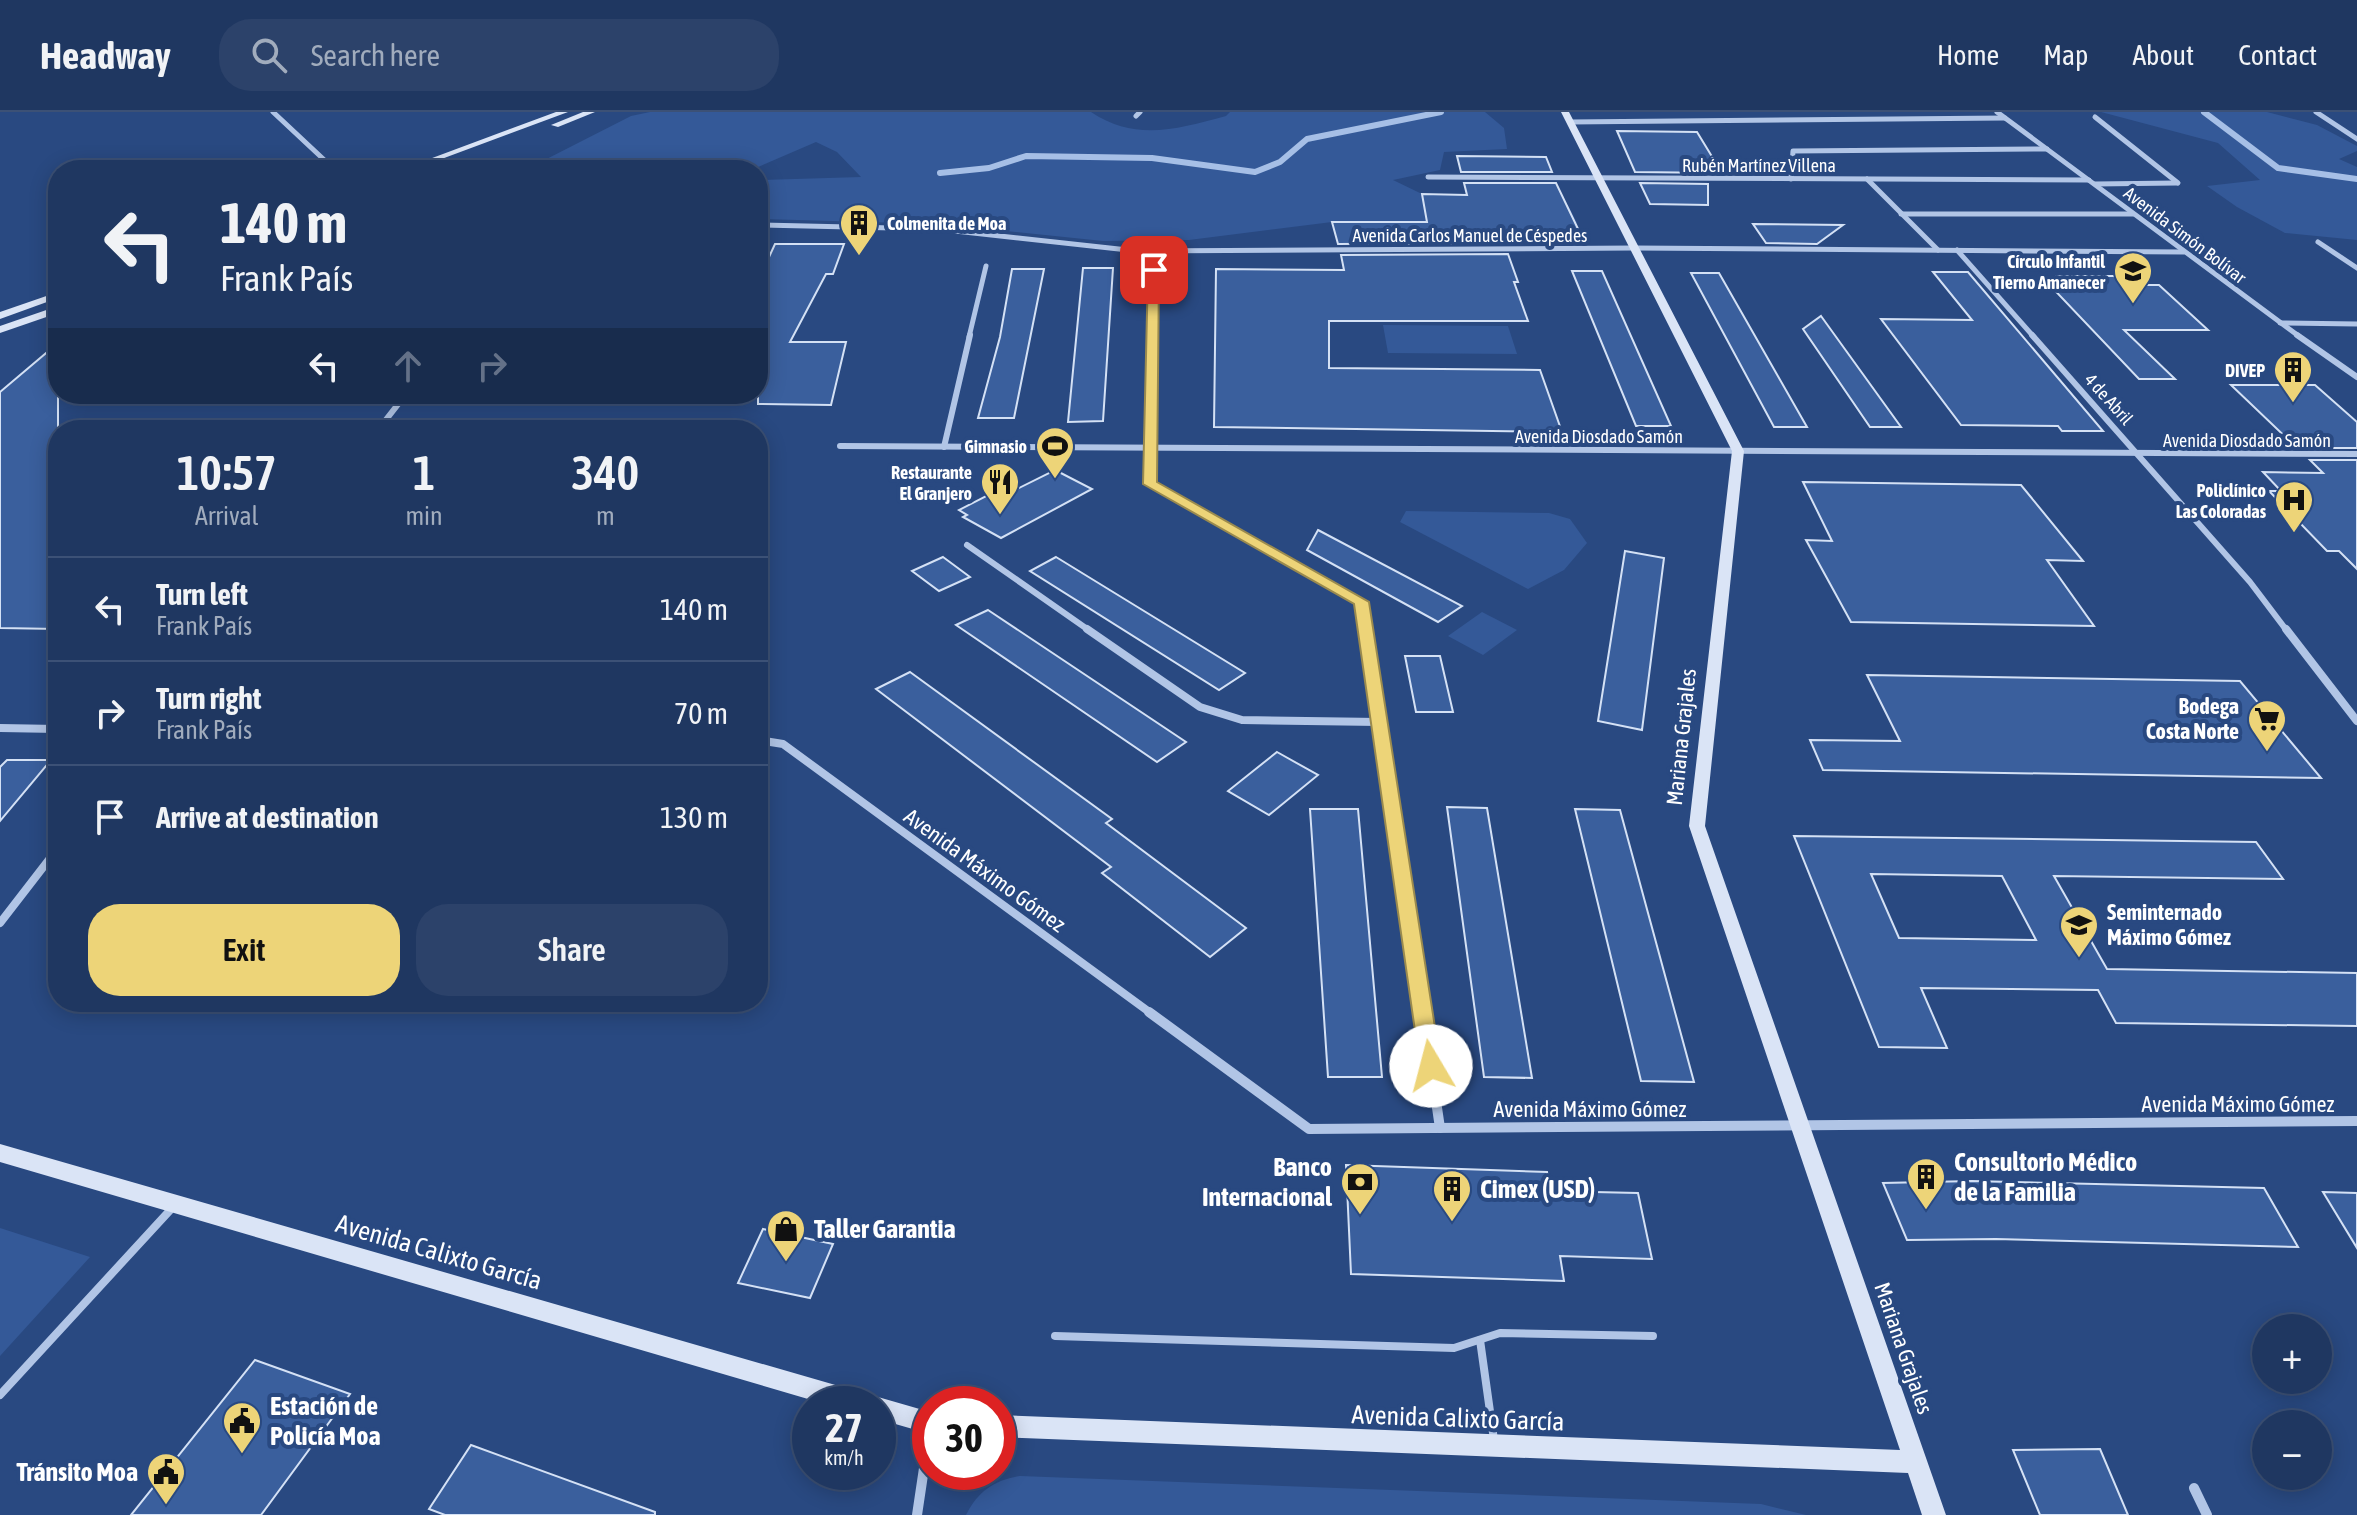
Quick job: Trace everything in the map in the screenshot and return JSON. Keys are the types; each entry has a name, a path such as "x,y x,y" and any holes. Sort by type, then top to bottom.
{"street":[{"path":"273,112 324,160"},
{"path":"432,160 564,112"},
{"path":"461,160 591,112"},
{"path":"1715,121 1731,112"},
{"name":"Avenida Simón Bolívar","path":"1997,112 2279,323 2357,377"},
{"path":"2316,112 2357,139"},
{"path":"1738,451 1567,117 1715,121 2007,118"},
{"name":"Rubén Martínez Villena","path":"1428,177 2178,183 2095,117"},
{"path":"1791,179 1793,151 2048,149"},
{"path":"1867,179 1938,250"},
{"path":"1901,214 2134,214"},
{"name":"Avenida Carlos Manuel de Céspedes","path":"768,225 937,229 1137,251 1634,248 2184,252"},
{"path":"2318,242 2357,268"},
{"name":"4 de Abril","path":"1957,250 2250,582 2357,721"},
{"path":"944,447 986,266"},
{"path":"1154,270 1150,484 1361,602 1440,1128"},
{"path":"0,316 48,299"},
{"path":"0,330 48,313"},
{"path":"2279,323 2357,324"},
{"path":"386,420 398,404"},
{"name":"Avenida Diosdado Samón","path":"840,446 2357,454"},
{"name":"Mariana Grajales","path":"1738,451 1697,826 1934,1515"},
{"path":"967,545 1200,707 1242,720 1379,722"},
{"path":"0,728 48,729"},
{"name":"Avenida Máximo Gómez","path":"768,742 783,744 1309,1129 2357,1121"},
{"path":"0,923 48,861"},
{"name":"Avenida Calixto García","path":"0,1153 801,1386"},
{"name":"Avenida Calixto García","path":"1016,1427 1495,1448 1916,1462"},
{"path":"2194,1488 2207,1515"},
{"path":"917,1515 921,1490"}],"lane":[{"path":"0,1395 176,1204"},
{"path":"1055,1336 1454,1348 1500,1333 1653,1336"},
{"path":"1480,1340 1495,1448"}],"shaded area":[{"path":"650,112 1091,112 1124,127 1157,130 1208,121 1230,112 1485,112 1504,128 1507,149 1444,152 1440,170 1393,180 1422,194 1424,204 1568,205 1577,223 1332,222 1189,240 1103,241 938,224 768,219 768,180 861,177 837,152 816,142 768,163 768,160 545,160 631,116"},
{"path":"2101,112 2267,112 2317,125 2357,146 2357,151 2339,159 2357,167 2357,240 2285,233 2237,207 2207,186 2260,180 2218,143"},
{"path":"1383,325 1508,326 1517,354 1388,353"},
{"path":"1406,511 1549,513 1570,519 1587,543 1564,570 1528,589 1400,522"},
{"path":"1482,612 1517,630 1483,655 1448,636"},
{"path":"0,1228 90,1257 0,1356"},
{"path":"1016,1477 1761,1504 1806,1515 966,1515 986,1490 1016,1490"}],"building":[{"path":"1617,131 1697,132 1722,173 1635,172"},
{"path":"1457,156 1546,157 1552,172 1461,172"},
{"path":"1464,183 1556,183 1580,233 1501,233 1505,243 1338,244 1332,222 1427,222 1422,194 1467,195"},
{"path":"1640,183 1708,184 1708,205 1650,204"},
{"path":"1753,224 1843,225 1817,244 1766,243"},
{"path":"775,244 844,244 833,274 826,274 790,342 846,342 831,405 758,404 768,404 768,259"},
{"path":"1508,254 1528,321 1329,321 1329,368 1540,370 1562,432 1214,427 1216,269 1344,270 1341,255"},
{"path":"1083,268 1113,268 1103,421 1068,422"},
{"path":"1012,269 1044,269 1014,418 978,418 1000,337"},
{"path":"1572,271 1602,271 1671,426 1636,426"},
{"path":"1933,272 1968,272 2103,431 2062,431 2058,426 1961,425 1881,319 1972,320"},
{"path":"1691,273 1719,273 1807,427 1774,427"},
{"path":"2057,276 2113,276 2135,279 2141,285 2159,285 2208,330 2124,330 2175,379 2139,379 2043,278 2059,279"},
{"path":"1821,316 1901,427 1870,427 1803,329"},
{"path":"48,351 48,404 58,404 58,420 48,420 48,629 0,628 0,392"},
{"name":"DIVEP","path":"2231,385 2315,385 2357,422 2357,448 2297,448"},
{"path":"2310,460 2357,460 2357,569 2339,551 2327,551 2269,491 2281,491 2263,472 2323,473"},
{"path":"1055,470 1092,489 1001,538 963,517 967,515 959,510 992,493 1001,497"},
{"path":"1803,482 2021,485 2083,561 2047,560 2094,626 1851,622 1806,540 1832,541"},
{"path":"1318,530 1462,606 1438,622 1307,550"},
{"path":"1625,551 1664,558 1642,730 1598,721"},
{"path":"943,557 970,577 939,591 912,571"},
{"path":"1056,557 1245,673 1219,690 1030,571"},
{"path":"988,610 1186,742 1157,762 956,625"},
{"path":"1405,656 1440,656 1453,712 1416,712"},
{"path":"910,672 1112,819 1106,823 1246,928 1210,957 1102,873 1111,867 876,689"},
{"path":"1867,675 2240,681 2321,778 1823,770 1810,740 1900,741"},
{"path":"1277,752 1318,775 1269,815 1228,791"},
{"path":"7,760 48,760 0,821 0,767"},
{"path":"1447,807 1487,808 1532,1078 1484,1077"},
{"path":"1310,809 1358,809 1382,1077 1328,1077"},
{"path":"1575,809 1620,810 1694,1082 1641,1081"},
{"path":"1794,836 2256,842 2283,879 2054,876 2107,969 2357,973 2357,1026 2116,1023 2098,990 1921,988 1947,1048 1879,1047","holes":["1871,874 2002,876 2036,940 1899,938"]},
{"name":"Cimex (USD)","path":"1346,1165 1547,1172 1550,1191 1638,1193 1652,1259 1560,1256 1564,1281 1351,1274"},
{"path":"1972,1181 2264,1188 2298,1247 1996,1239 1907,1240 1883,1183"},
{"path":"2323,1192 2357,1193 2357,1248"},
{"name":"Taller Garantia","path":"763,1229 833,1244 810,1298 738,1283"},
{"name":"Estación de Policía Moa","path":"255,1360 350,1394 261,1515 131,1515"},
{"path":"471,1445 655,1512 655,1515 445,1515 429,1509"},
{"path":"2100,1449 2128,1515 2040,1515 2013,1450"}],"waterway":[{"path":"940,173 989,168 1026,156 1152,158 1255,172 1280,162 1307,139 1441,112"},
{"path":"2204,112 2278,168 2357,179"}],"place":[{"name":"Colmenita de Moa","path":"859,257"},
{"name":"Círculo Infantil Tierno Amanecer","path":"2133,305"},
{"name":"DIVEP","path":"2293,404"},
{"name":"Gimnasio","path":"1055,480"},
{"name":"Restaurante El Granjero","path":"1000,516"},
{"name":"Policlínico Las Coloradas","path":"2294,534"},
{"name":"Bodega Costa Norte","path":"2267,753"},
{"name":"Seminternado Máximo Gómez","path":"2079,959"},
{"name":"Consultorio Médico de la Familia","path":"1926,1211"},
{"name":"Banco Internacional","path":"1360,1216"},
{"name":"Cimex (USD)","path":"1452,1223"},
{"name":"Taller Garantia","path":"786,1263"},
{"name":"Estación de Policía Moa","path":"242,1455"},
{"name":"Tránsito Moa","path":"166,1506"}],"route":[{"path":"1154,270 1150,484 1361,602 1431,1066"}]}
